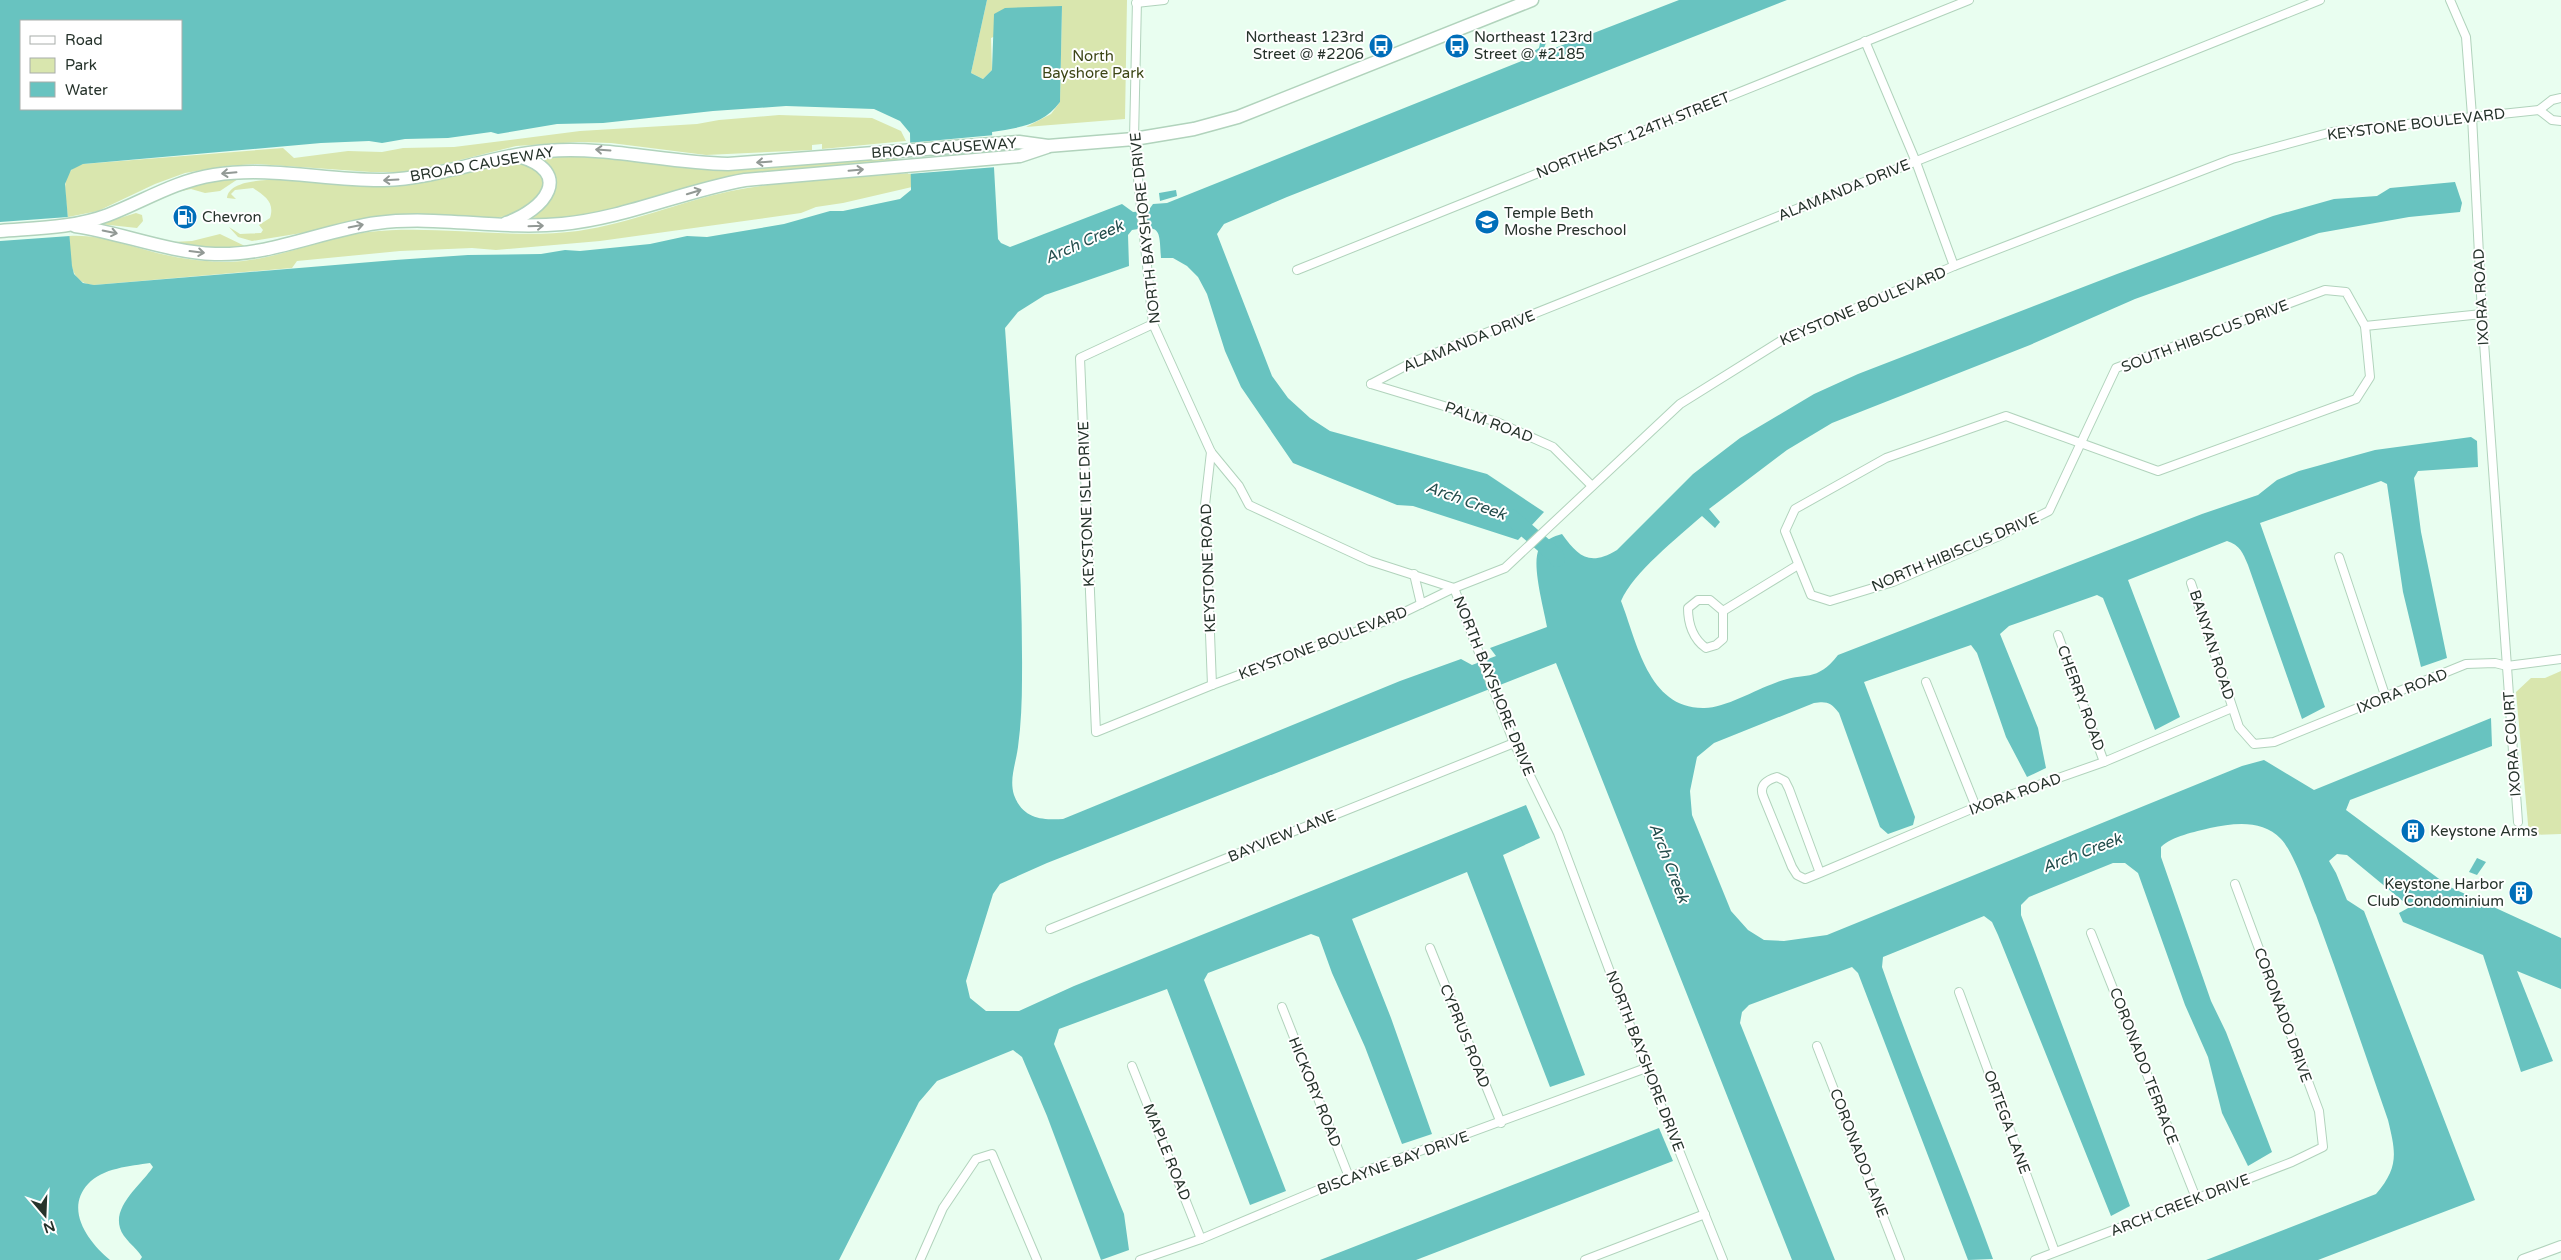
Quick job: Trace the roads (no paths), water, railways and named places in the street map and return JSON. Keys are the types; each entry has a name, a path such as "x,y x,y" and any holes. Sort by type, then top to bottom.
{"main road":[{"path":"1048,146 1134,139 1184,131 1227,120 1532,0"},
{"name":"BROAD CAUSEWAY","path":"70,226 108,214 166,187 214,175 262,172 353,179 399,179 432,175 515,155 581,149 685,162 728,164 1001,143 1019,142 1048,146"},
{"name":"BROAD CAUSEWAY","path":"0,231 70,226 106,231 168,248 223,254 266,249 336,230 381,222 416,221 499,226 547,225 599,218 703,189 745,180 1020,156 1048,146"},
{"path":"499,226 523,216 539,205 549,190 548,178 542,167 534,161 515,155"}],"street":[{"path":"1136,2 1164,0"},
{"name":"NORTHEAST 124TH STREET","path":"1297,270 1968,0"},
{"name":"ALAMANDA DRIVE","path":"1371,384 1413,362 2320,0"},
{"path":"2450,0 2466,37 2472,116"},
{"name":"NORTH BAYSHORE DRIVE","path":"1136,2 1134,139 1153,324 1211,452 1239,486 1249,505 1370,561 1454,588 1480,650 1514,743 1558,833 1646,1068 1723,1260"},
{"path":"1865,41 1916,162 1954,266"},
{"name":"KEYSTONE BOULEVARD","path":"1096,732 1212,685 1388,620 1454,588 1505,568 1680,404 1784,339 1954,266 2232,159 2332,132 2539,110 2552,100 2561,98"},
{"path":"2539,110 2552,120 2561,121"},
{"name":"IXORA ROAD","path":"1820,873 1789,789 1784,781 1777,777 1770,779 1764,784 1761,791 1792,867 1797,875 1805,879 1820,873 1976,807 2104,762 2232,708 2239,727 2254,744 2274,742 2466,664 2495,663 2507,666 2482,314 2472,116"},
{"name":"SOUTH HIBISCUS DRIVE","path":"2080,444 2116,368 2325,290 2346,292 2365,326"},
{"path":"1722,611 1798,565 1785,531 1795,509 1886,458 2006,416 2158,471 2356,399 2370,377 2365,326 2482,314"},
{"name":"KEYSTONE ISLE DRIVE","path":"1096,732 1080,358 1153,324"},
{"name":"PALM ROAD","path":"1371,384 1497,422 1553,447 1592,486"},
{"name":"NORTH HIBISCUS DRIVE","path":"1798,565 1811,595 1830,602 1893,582 1997,537 2049,511 2080,444"},
{"name":"KEYSTONE ROAD","path":"1211,452 1205,505 1212,685"},
{"path":"2339,556 2386,698"},
{"path":"1414,574 1421,604"},
{"name":"BANYAN ROAD","path":"2191,583 2232,708"},
{"path":"1698,600 1710,600 1722,611 1723,639 1716,645 1706,648 1698,642 1688,620 1688,608 1698,600"},
{"name":"CHERRY ROAD","path":"2058,635 2104,762"},
{"path":"2507,666 2561,659"},
{"name":"IXORA COURT","path":"2507,666 2518,822"},
{"path":"1926,682 1976,807"},
{"name":"BAYVIEW LANE","path":"1050,930 1514,743"},
{"name":"CORONADO DRIVE","path":"2235,884 2319,1111 2323,1147"},
{"name":"CORONADO TERRACE","path":"2091,933 2196,1198"},
{"name":"CYPRUS ROAD","path":"1430,948 1501,1123"},
{"name":"ORTEGA LANE","path":"1959,992 2055,1252"},
{"name":"HICKORY ROAD","path":"1282,1007 1349,1177"},
{"name":"CORONADO LANE","path":"1817,1046 1900,1260"},
{"name":"MAPLE ROAD","path":"1132,1066 1201,1239"},
{"name":"BISCAYNE BAY DRIVE","path":"1140,1260 1151,1258 1201,1239 1349,1177 1501,1123 1646,1068"},
{"name":"ARCH CREEK DRIVE","path":"2035,1260 2292,1162 2323,1147"},
{"path":"920,1260 943,1208 976,1159 992,1154 1037,1260"},
{"path":"1585,1260 1704,1214"},
{"path":"2523,1260 2561,1246"}],"water":[{"path":"0,0 987,0 971,73 983,79 992,70 994,14 1005,8 1062,6 1060,102 1038,121 1020,127 992,132 998,239 1001,243 1010,247 1122,204 1133,212 1148,211 1153,204 1167,203 1539,54 1534,51 1539,48 1540,43 1546,43 1542,53 1679,0 1787,0 1287,197 1224,224 1217,234 1272,376 1288,398 1310,418 1330,431 1487,474 1544,512 1518,540 1413,506 1397,505 1293,463 1241,387 1225,351 1207,294 1198,277 1187,266 1173,258 1161,258 1159,236 1154,229 1142,228 1132,230 1128,235 1129,266 1045,295 1018,312 1005,328 1017,504 1022,635 1021,722 1012,783 1014,795 1022,809 1034,816 1048,819 1063,819 1400,681 1461,659 1472,665 1496,656 1490,648 1547,627 1536,565 1539,549 1546,541 1562,534 1579,553 1585,557 1592,558 1599,558 1617,550 1693,474 1740,438 1814,394 1858,374 2273,216 2334,199 2377,196 2390,188 2455,182 2462,203 2460,212 2409,217 2319,233 2135,299 2030,345 1832,423 1787,450 1709,509 1720,522 1715,528 1702,516 1646,567 1635,579 1621,601 1639,653 1657,685 1669,697 1684,705 1711,708 1785,680 1816,673 1823,670 1838,655 2202,514 2258,495 2277,480 2299,471 2375,450 2471,437 2477,441 2478,467 2418,471 2414,478 2421,532 2447,658 2421,667 2403,592 2387,484 2381,481 2260,523 2325,707 2302,719 2243,553 2238,547 2227,541 2128,580 2180,717 2155,730 2103,598 2097,595 2009,626 2000,634 2038,728 2046,768 2027,777 2006,737 1977,653 1971,645 1864,682 1915,817 1913,825 1888,834 1880,827 1839,713 1831,704 1825,702 1814,703 1714,743 1697,757 1690,791 1692,815 1731,911 1748,930 1764,940 1784,941 1827,935 2242,766 2264,760 2314,790 2491,718 2492,746 2350,800 2346,810 2450,887 2561,938 2561,989 2517,971 2553,1061 2521,1072 2483,955 2403,922 2399,913 2410,907 2347,855 2337,854 2329,861 2347,900 2364,911 2475,1200 2318,1260 2206,1260 2376,1194 2389,1176 2394,1159 2393,1142 2388,1120 2301,876 2281,839 2257,825 2238,824 2210,828 2177,837 2161,847 2161,857 2211,1001 2226,1032 2272,1152 2248,1166 2222,1113 2208,1057 2185,1005 2138,873 2125,863 2113,863 2029,897 2021,905 2021,915 2130,1206 2111,1216 1998,935 1992,922 1984,916 1883,957 1882,967 1993,1259 1968,1260 1858,973 1852,967 1749,1005 1742,1012 1740,1023 1835,1260 1792,1260 1556,663 1047,863 1000,884 993,894 966,981 970,998 986,1011 1019,1011 1074,986 1526,805 1540,838 1503,855 1585,1075 1550,1087 1467,872 1352,919 1391,1018 1432,1134 1402,1144 1365,1047 1332,973 1319,937 1311,934 1208,973 1204,980 1286,1191 1250,1205 1167,989 1059,1029 1054,1044 1124,1214 1129,1250 1101,1260 1047,1116 1022,1057 1013,1050 937,1081 919,1102 839,1260 140,1260 142,1257 122,1232 119,1219 124,1203 153,1167 150,1163 101,1174 88,1184 81,1194 78,1204 82,1225 94,1245 110,1260 0,1260","holes":["786,106 874,109 900,121 910,133 911,190 900,199 843,211 830,211 784,224 707,237 687,236 650,244 580,251 565,250 541,254 468,255 395,260 94,285 83,283 74,274 72,266 65,184 71,170 83,164 321,143 369,141 382,143 405,139 448,138 491,132 498,134 557,124 603,123 713,111"]},
{"path":"1176,190 1177,196 1160,201 1159,193"},
{"path":"2477,858 2486,862 2477,875 2469,872"},
{"path":"1659,1128 1673,1161 1416,1260 1320,1260"}],"waterway":[{"name":"Arch Creek","path":"1511,517 1556,556 1557,559"}],"place":[{"name":"Northeast 123rd Street @ #2206","path":"1381,46"},
{"name":"Northeast 123rd Street @ #2185","path":"1457,46"},
{"name":"Chevron","path":"185,217"},
{"name":"Temple Beth Moshe Preschool","path":"1487,222"},
{"name":"Keystone Arms","path":"2413,831"},
{"name":"Keystone Harbor Club Condominium","path":"2521,893"}],"park label":[{"name":"North Bayshore Park","path":"1093,64"}]}
